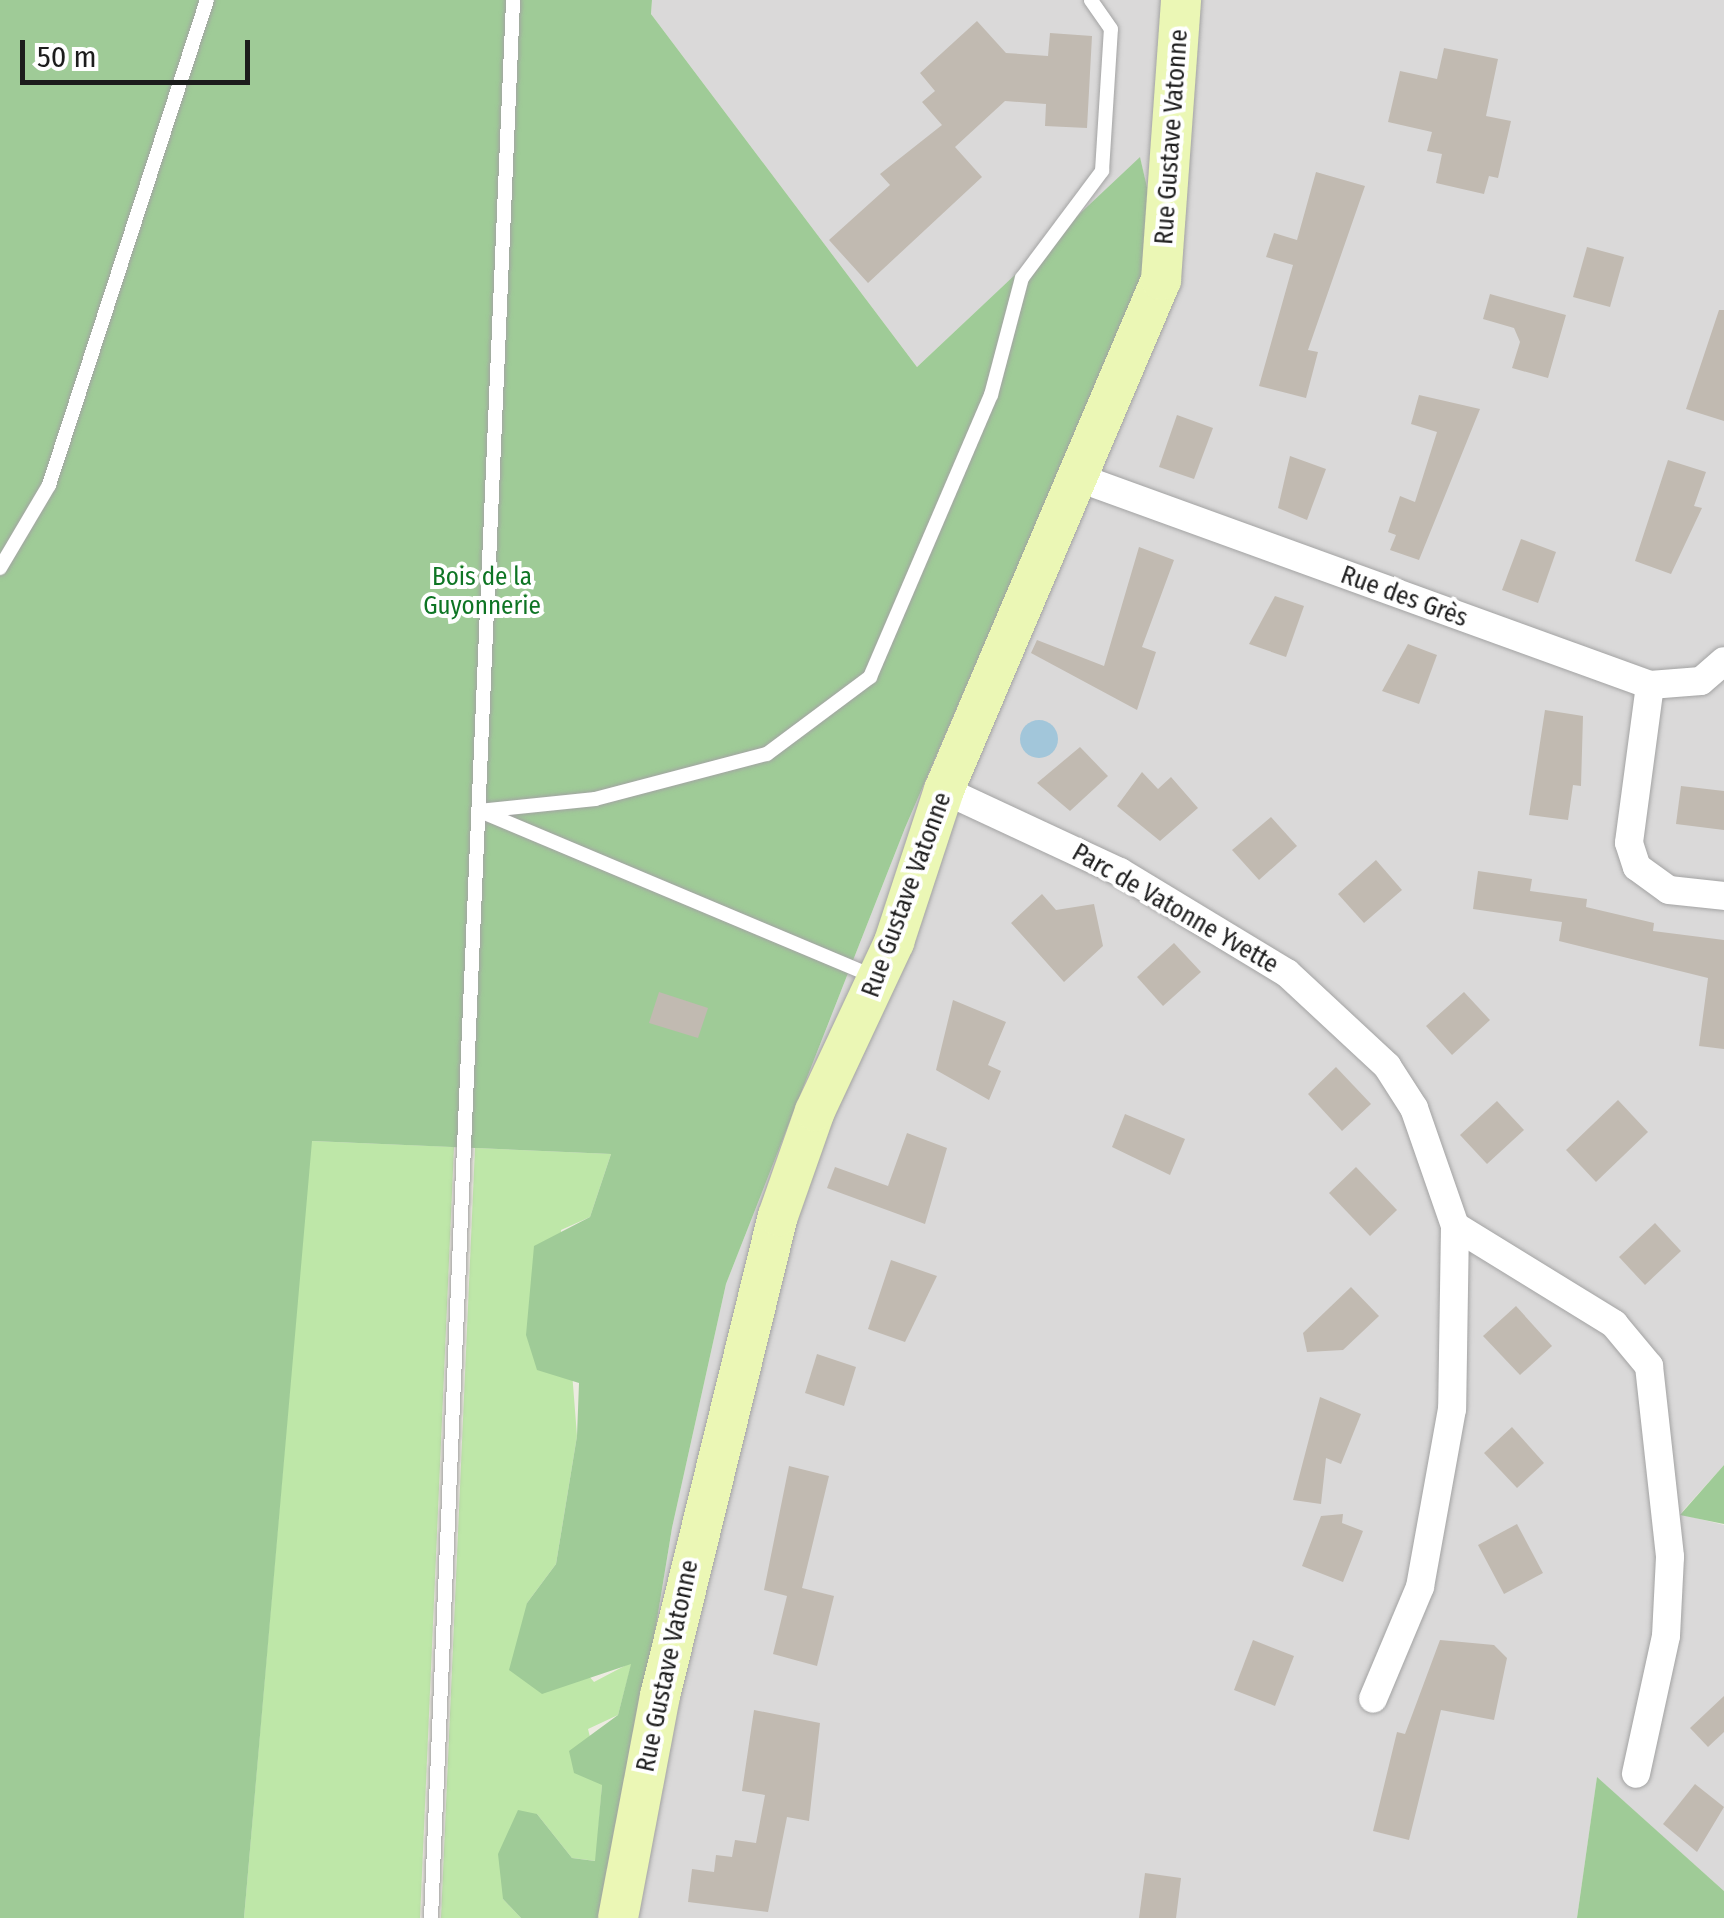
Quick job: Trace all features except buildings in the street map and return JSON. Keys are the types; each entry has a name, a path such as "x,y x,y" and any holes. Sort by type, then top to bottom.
{"street":[{"name":"Rue Gustave Vatonne","path":"618,1918 660,1696 778,1216 878,978 944,790 1082,479 1162,280 1181,0"},
{"name":"Rue des Grès","path":"1082,479 1650,684 1701,681 1724,660"},
{"path":"1650,684 1629,843 1638,867 1669,890 1724,896"},
{"name":"Parc de Vatonne Yvette","path":"944,790 1120,872 1314,995 1402,1087 1456,1226 1448,1454 1420,1586 1374,1699"},
{"path":"1456,1226 1614,1324 1649,1366 1670,1557 1666,1636 1636,1774"}],"lane":[{"path":"0,568 49,485 207,0"},
{"path":"431,1918 514,0"},
{"path":"479,811 595,799 766,754 870,677 991,395 1022,278 1102,171 1111,30 1091,0"},
{"path":"479,811 878,978"}],"shaded area":[{"path":"652,0 1724,0 1724,1465 1680,1514 1724,1525 1724,1891 1597,1778 1577,1918 608,1918 672,1528 726,1284 905,828 1159,239 1140,158 917,367 651,14"}],"green space":[{"name":"Bois de la Guyonnerie","path":"0,0 652,0 651,14 917,367 1140,157 1159,239 905,828 726,1284 672,1528 608,1918 521,1918 503,1899 498,1854 518,1810 537,1814 572,1858 595,1861 602,1785 574,1773 569,1751 618,1715 631,1664 542,1694 509,1670 527,1603 556,1564 577,1436 579,1383 537,1370 526,1335 534,1246 590,1217 611,1154 312,1141 244,1918 0,1918"},
{"path":"311,1141 454,1147 420,1918 244,1918"},
{"path":"475,1148 611,1154 590,1217 561,1230 577,1436 556,1564 527,1603 594,1682 632,1662 618,1715 588,1729 602,1785 596,1861 572,1858 537,1814 503,1899 521,1918 441,1918"},
{"path":"1724,1465 1724,1524 1680,1515"},
{"path":"1597,1777 1724,1891 1724,1918 1577,1918"}],"water":[{"path":"1039,720 1052,726 1058,739 1052,752 1039,758 1026,752 1020,739 1026,726"}]}
